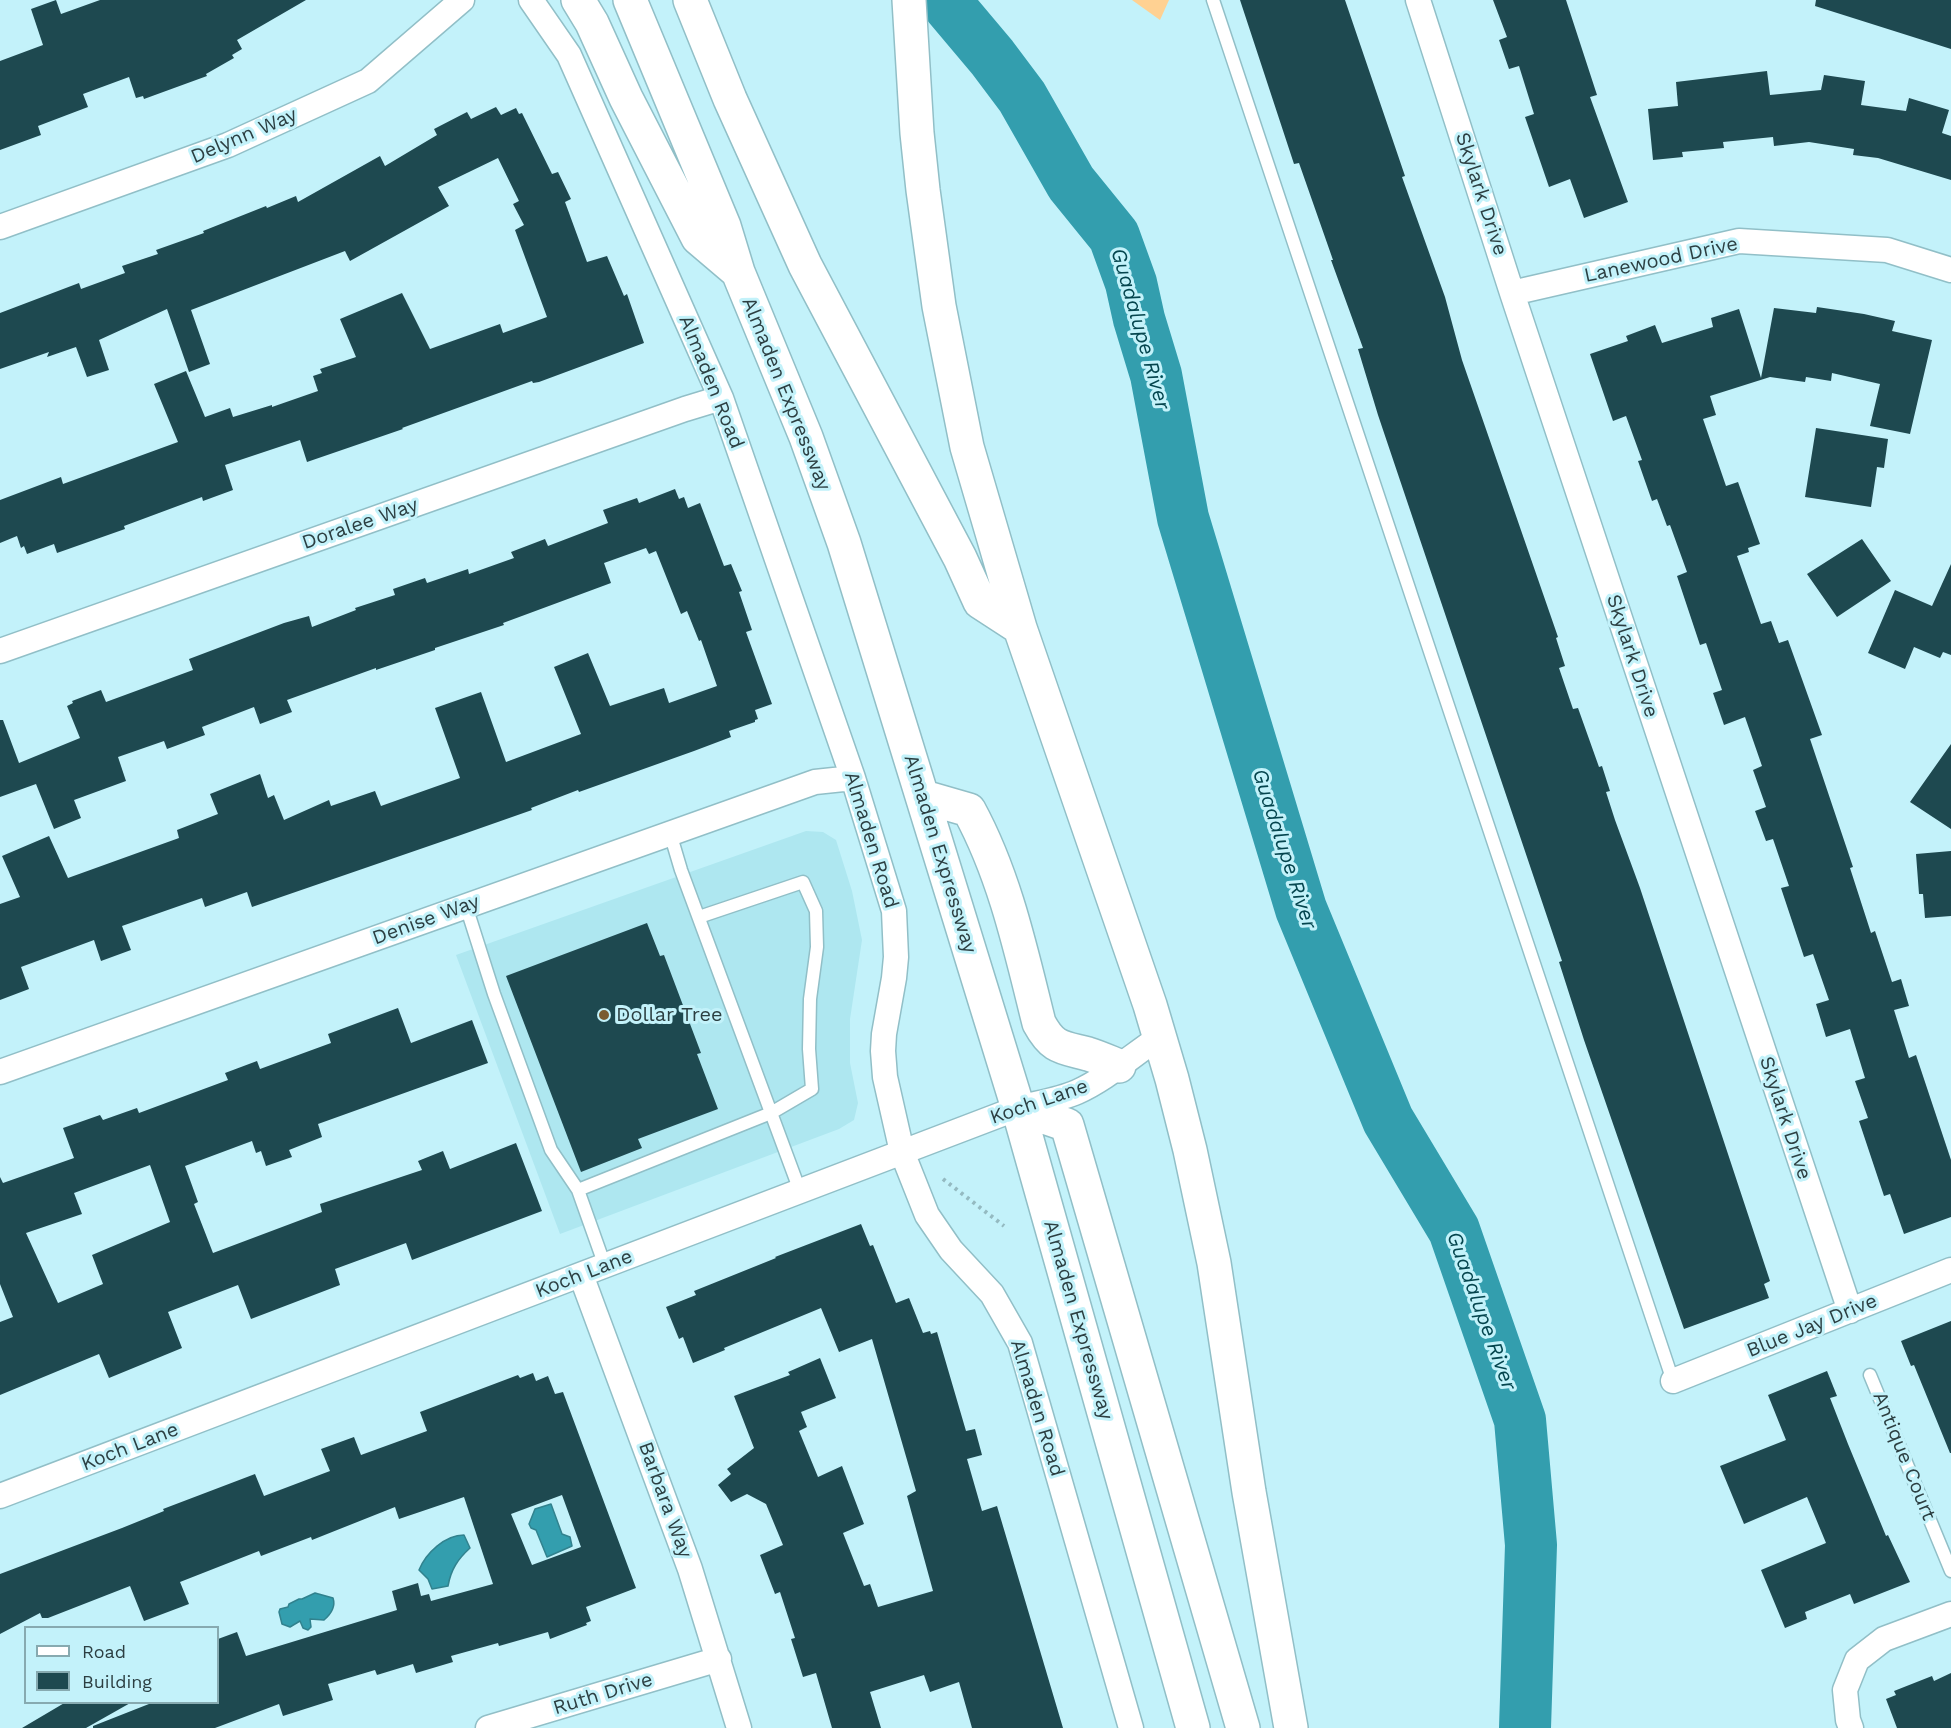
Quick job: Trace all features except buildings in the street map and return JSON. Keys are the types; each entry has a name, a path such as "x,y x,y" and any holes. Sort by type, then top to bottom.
{"main road":[{"path":"578,0 592,23 626,98 698,238 738,272"},
{"name":"Almaden Expressway","path":"630,0 724,226 738,272 806,437 840,532 924,797 1017,1108 1193,1728"},
{"path":"690,0 730,99 805,266 960,558 980,602 1020,628"},
{"path":"909,0 917,133 930,240 939,306 967,447 1020,628 1160,1037 1190,1150 1214,1263 1249,1492 1291,1728"},
{"path":"924,797 969,810 984,838 1004,891 1039,1023 1047,1038 1059,1048 1087,1054 1119,1066"},
{"path":"1017,1108 1068,1125 1243,1728"}],"street":[{"name":"Delynn Way","path":"0,227 228,145 368,81 462,0"},
{"name":"Almaden Road","path":"531,0 569,55 721,399 853,778 894,911 896,957 883,1051 885,1077 902,1152 927,1215 951,1250 992,1294 1020,1343 1131,1728"},
{"name":"Skylark Drive","path":"1418,0 1512,293 1850,1311"},
{"name":"Lanewood Drive","path":"1512,293 1739,241 1887,250 1951,270"},
{"name":"Doralee Way","path":"0,651 685,409 721,399"},
{"name":"Denise Way","path":"0,1072 815,782 853,778"},
{"name":"Koch Lane","path":"0,1496 1017,1108 1075,1093 1108,1075 1132,1055 1160,1037"},
{"name":"Blue Jay Drive","path":"1672,1381 1951,1270"},
{"name":"Barbara Way","path":"581,1275 690,1569 739,1728"},
{"path":"1851,1728 1845,1690 1857,1660 1884,1639 1951,1614"},
{"name":"Ruth Drive","path":"488,1728 719,1659"}],"lane":[{"path":"1213,0 1672,1381"},
{"path":"670,833 681,870 800,1191"},
{"path":"578,1190 771,1113 812,1089 809,1049 810,999 817,947 816,911 803,882 699,917"},
{"path":"466,906 494,994 551,1150 578,1190 605,1266"},
{"name":"Antique Court","path":"1870,1375 1951,1571"}],"path":[{"path":"940,1177 1004,1226"}],"shaded area":[{"path":"1132,0 1169,0 1160,20"},
{"path":"806,831 823,832 836,840 852,891 862,940 850,1019 850,1063 858,1103 854,1120 839,1129 560,1234 456,955"},
{"path":"551,1504 562,1534 570,1537 572,1546 547,1557 536,1530 529,1524 535,1509"},
{"path":"464,1535 470,1548 456,1565 448,1586 432,1589 428,1579 419,1570 422,1564 437,1546 450,1538"},
{"path":"315,1593 333,1598 333,1607 327,1618 324,1620 310,1619 311,1627 308,1630 303,1628 300,1621 290,1627 282,1624 280,1609"}],"waterway":[{"name":"Guadalupe River","path":"944,0 1022,97 1071,183 1114,236 1131,283 1156,375 1183,518 1301,909 1388,1120 1454,1230 1520,1420 1531,1545 1525,1728"}],"place":[{"name":"Dollar Tree","path":"604,1015"}]}
